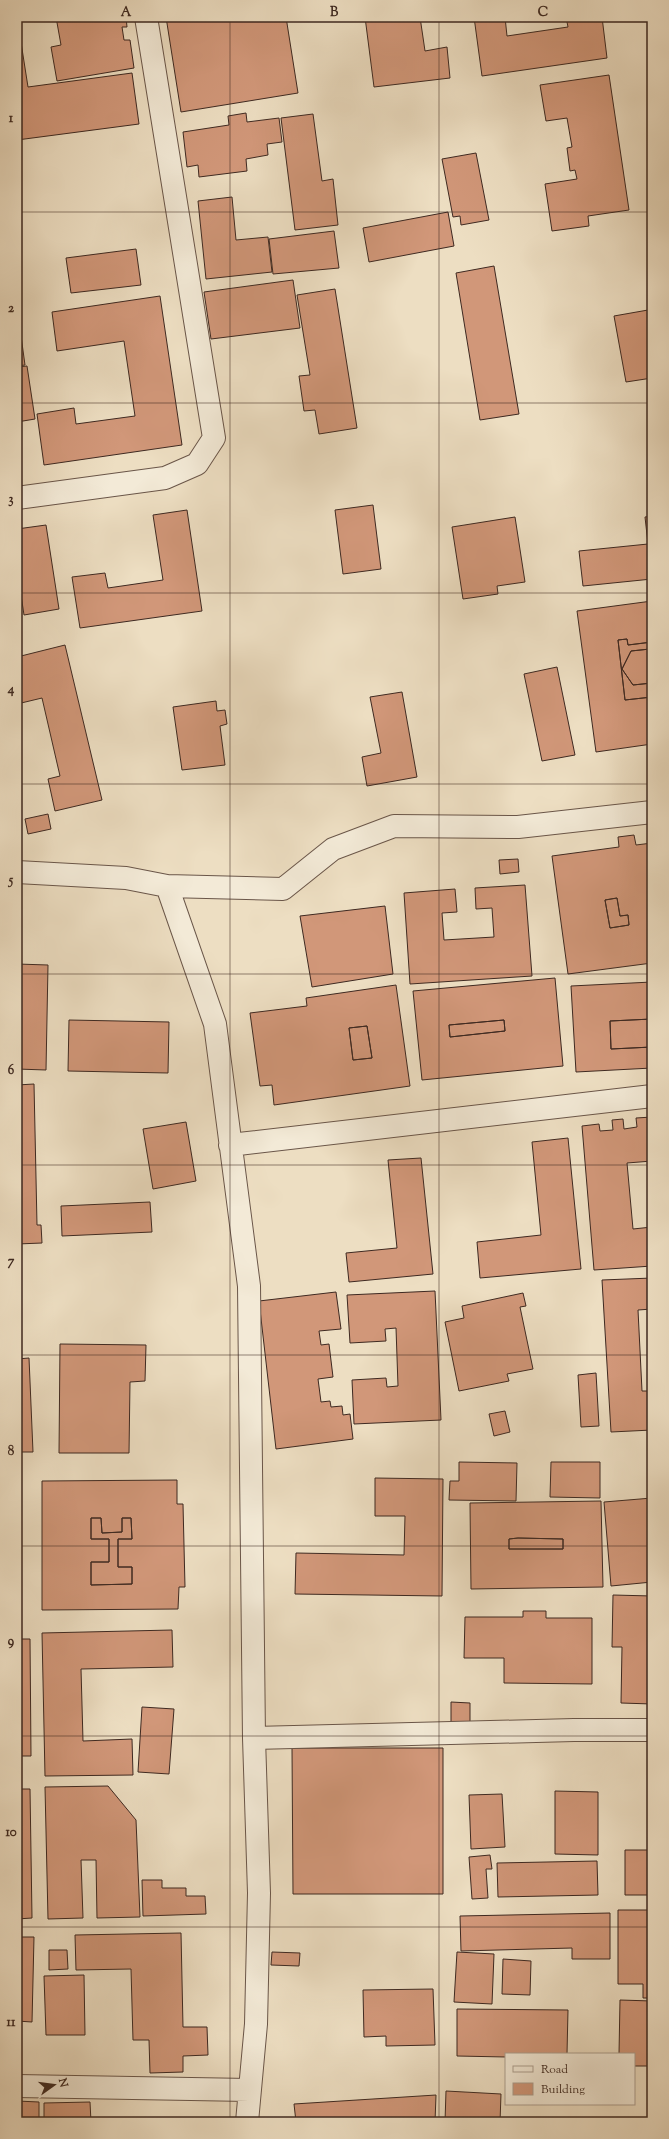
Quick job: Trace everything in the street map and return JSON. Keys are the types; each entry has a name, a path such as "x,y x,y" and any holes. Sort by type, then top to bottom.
{"street":[{"path":"17,498 165,478 197,464 214,438 146,17"},
{"path":"17,872 126,878 167,886 283,889 333,850 394,826 518,827 652,812"},
{"path":"167,886 215,1024 249,1286 254,1738 259,1893 256,2024 247,2122"},
{"path":"230,1145 652,1096"},
{"path":"254,1738 574,1730 652,1730"},
{"path":"17,2086 249,2090"}],"building":[{"path":"17,17 28,87 132,73 139,124 17,140"},
{"path":"35,17 51,17 35,20"},
{"path":"56,17 126,17 127,27 122,27 124,40 130,40 134,68 57,81 51,47 61,45"},
{"path":"166,17 286,17 298,93 181,112"},
{"path":"365,17 420,17 425,51 447,47 450,78 374,87"},
{"path":"474,17 505,17 507,36 568,27 566,17 602,17 607,58 482,76"},
{"path":"609,75 629,210 588,216 589,226 552,231 545,184 577,179 575,170 570,171 567,148 572,147 567,118 546,121 540,85"},
{"path":"246,113 247,122 279,118 282,142 267,144 268,155 246,159 247,171 199,177 198,165 187,167 183,132 229,125 228,116"},
{"path":"313,114 322,181 333,179 338,225 295,230 281,118"},
{"path":"476,153 489,220 461,225 460,216 453,217 442,159"},
{"path":"232,197 236,240 268,237 272,272 206,279 198,201"},
{"path":"448,212 454,246 369,262 363,228"},
{"path":"334,231 339,268 273,274 269,239"},
{"path":"136,249 141,285 71,293 66,258"},
{"path":"494,266 519,414 480,420 456,273"},
{"path":"293,280 300,328 211,339 204,292"},
{"path":"335,289 357,428 319,434 315,410 304,411 299,376 310,375 297,295"},
{"path":"160,296 182,445 44,465 37,414 74,408 76,424 135,416 124,341 57,351 52,312"},
{"path":"17,307 25,365 17,366"},
{"path":"648,310 652,335 652,378 626,382 614,316"},
{"path":"27,366 35,419 17,422 17,367"},
{"path":"373,505 381,569 343,574 335,510"},
{"path":"187,510 202,611 80,628 72,577 105,573 108,588 163,580 153,515"},
{"path":"652,516 652,579 583,586 579,551 648,544 645,517"},
{"path":"515,517 525,582 497,586 498,594 463,599 452,527"},
{"path":"46,525 59,609 24,615 17,569 17,529"},
{"path":"652,601 652,642 628,645 627,639 618,640 625,700 652,697 652,744 596,752 577,611"},
{"path":"627,639 628,645 652,642 652,653 650,649 631,651 622,669 633,685 652,683 652,697 625,700 618,640"},
{"path":"65,645 102,800 55,811 48,779 60,776 42,698 17,704 17,657"},
{"path":"650,649 652,653 652,683 633,685 622,669 631,651"},
{"path":"557,667 575,755 542,761 524,674"},
{"path":"402,692 417,777 367,786 362,757 381,753 370,697"},
{"path":"216,701 217,711 225,710 227,724 220,726 225,765 182,770 173,707"},
{"path":"17,812 19,832 17,832"},
{"path":"48,814 51,829 28,834 25,819"},
{"path":"634,835 636,845 652,843 652,963 568,974 552,856 619,847 618,837","holes":["617,898 620,916 628,915 629,925 610,928 605,900"]},
{"path":"518,859 519,872 500,874 499,860"},
{"path":"525,885 532,976 410,984 404,893 455,889 457,912 442,913 444,940 494,937 492,908 476,909 475,888"},
{"path":"617,898 620,916 628,915 629,925 610,928 605,900"},
{"path":"385,906 393,974 312,987 300,916"},
{"path":"17,964 48,965 46,1070 17,1069"},
{"path":"555,978 563,1066 422,1080 413,991","holes":["504,1020 505,1031 450,1037 449,1025"]},
{"path":"652,982 652,1019 610,1021 611,1049 652,1047 652,1068 576,1072 571,986"},
{"path":"396,985 410,1086 274,1105 272,1085 260,1086 250,1013 307,1006 306,998","holes":["367,1026 372,1058 353,1060 349,1028"]},
{"path":"652,1019 652,1047 611,1049 610,1021"},
{"path":"69,1020 169,1022 168,1073 68,1071"},
{"path":"504,1020 505,1031 450,1037 449,1025"},
{"path":"367,1026 372,1058 353,1060 349,1028"},
{"path":"34,1084 37,1225 41,1225 42,1243 17,1244 17,1085"},
{"path":"652,1117 652,1161 627,1163 633,1229 652,1227 652,1266 594,1270 582,1126 599,1124 600,1131 613,1130 612,1120 623,1119 624,1129 637,1127 636,1118"},
{"path":"186,1122 196,1181 153,1189 143,1129"},
{"path":"568,1138 581,1269 480,1278 477,1242 541,1235 532,1142"},
{"path":"421,1158 433,1274 349,1282 346,1253 397,1248 388,1160"},
{"path":"150,1202 152,1232 62,1236 61,1206"},
{"path":"652,1278 652,1309 638,1310 642,1391 652,1391 652,1430 611,1432 602,1280"},
{"path":"435,1291 441,1420 354,1424 352,1380 386,1378 387,1387 398,1386 396,1328 385,1329 386,1341 350,1343 347,1295"},
{"path":"336,1292 341,1329 319,1331 321,1345 329,1344 333,1377 318,1379 321,1402 330,1401 331,1407 342,1406 343,1415 350,1414 353,1439 276,1449 259,1301"},
{"path":"523,1293 526,1306 520,1307 533,1369 507,1374 509,1381 459,1391 445,1322 464,1318 462,1306"},
{"path":"60,1344 146,1345 145,1381 130,1382 129,1453 59,1453"},
{"path":"29,1358 33,1452 17,1452 17,1359"},
{"path":"596,1373 599,1426 581,1427 578,1375"},
{"path":"505,1411 510,1432 494,1436 489,1414"},
{"path":"459,1462 517,1463 516,1501 449,1500 450,1481 459,1481"},
{"path":"551,1462 600,1462 600,1498 550,1497"},
{"path":"375,1478 443,1479 442,1596 295,1594 296,1553 404,1555 405,1516 375,1516"},
{"path":"177,1480 177,1504 183,1504 185,1587 179,1587 178,1609 42,1610 42,1481","holes":["91,1518 101,1518 102,1533 122,1532 122,1518 131,1518 132,1539 118,1539 118,1567 132,1567 132,1584 91,1585 91,1562 109,1562 109,1539 91,1539"]},
{"path":"652,1498 652,1582 611,1586 604,1502"},
{"path":"601,1501 603,1587 471,1589 470,1503","holes":["509,1539 563,1539 563,1549 509,1549"]},
{"path":"91,1518 101,1518 102,1533 122,1532 122,1518 131,1518 132,1539 118,1539 118,1567 132,1567 132,1584 91,1585 91,1562 109,1562 109,1539 91,1539"},
{"path":"509,1539 563,1539 563,1549 509,1549"},
{"path":"613,1595 652,1596 652,1704 621,1703 622,1647 612,1647"},
{"path":"523,1611 546,1611 546,1618 592,1618 592,1684 504,1683 504,1658 464,1658 465,1617 523,1617"},
{"path":"172,1630 173,1667 81,1669 83,1741 132,1739 133,1775 45,1776 42,1633"},
{"path":"17,1639 30,1639 31,1756 17,1756"},
{"path":"451,1702 470,1703 470,1723 451,1722"},
{"path":"142,1707 174,1709 169,1774 138,1772"},
{"path":"292,1748 443,1748 443,1894 293,1894"},
{"path":"108,1786 136,1820 140,1917 97,1918 96,1860 81,1860 83,1918 48,1919 45,1787"},
{"path":"17,1789 30,1789 32,1918 17,1919"},
{"path":"555,1791 598,1792 598,1855 555,1854"},
{"path":"502,1794 505,1847 471,1849 469,1795"},
{"path":"625,1850 652,1850 652,1895 625,1895"},
{"path":"490,1855 492,1869 486,1869 488,1898 472,1899 469,1857"},
{"path":"597,1861 598,1895 498,1897 497,1863"},
{"path":"142,1880 162,1880 162,1888 186,1888 186,1896 205,1896 206,1914 143,1916"},
{"path":"618,1910 652,1910 652,1998 643,1998 643,1984 618,1984"},
{"path":"610,1913 610,1959 572,1959 572,1948 461,1951 460,1916"},
{"path":"181,1933 183,2027 207,2027 208,2055 183,2056 183,2072 150,2073 149,2040 133,2040 131,1969 76,1970 75,1935"},
{"path":"17,1937 34,1937 32,2022 17,2021"},
{"path":"49,1950 67,1950 68,1969 49,1970"},
{"path":"272,1952 300,1953 299,1966 271,1965"},
{"path":"457,1952 494,1954 492,2004 454,2002"},
{"path":"503,1959 531,1961 530,1995 502,1994"},
{"path":"84,1975 85,2035 46,2035 44,1976"},
{"path":"433,1989 435,2045 386,2046 386,2036 364,2037 363,1990"},
{"path":"620,2000 652,2001 652,2066 635,2066 635,2053 619,2053"},
{"path":"457,2009 568,2010 567,2053 505,2053 505,2057 457,2056"},
{"path":"446,2091 501,2094 500,2122 445,2122"},
{"path":"436,2095 435,2122 296,2122 294,2104"},
{"path":"17,2101 39,2102 39,2122 17,2122"},
{"path":"90,2102 91,2122 44,2122 44,2103"}]}
